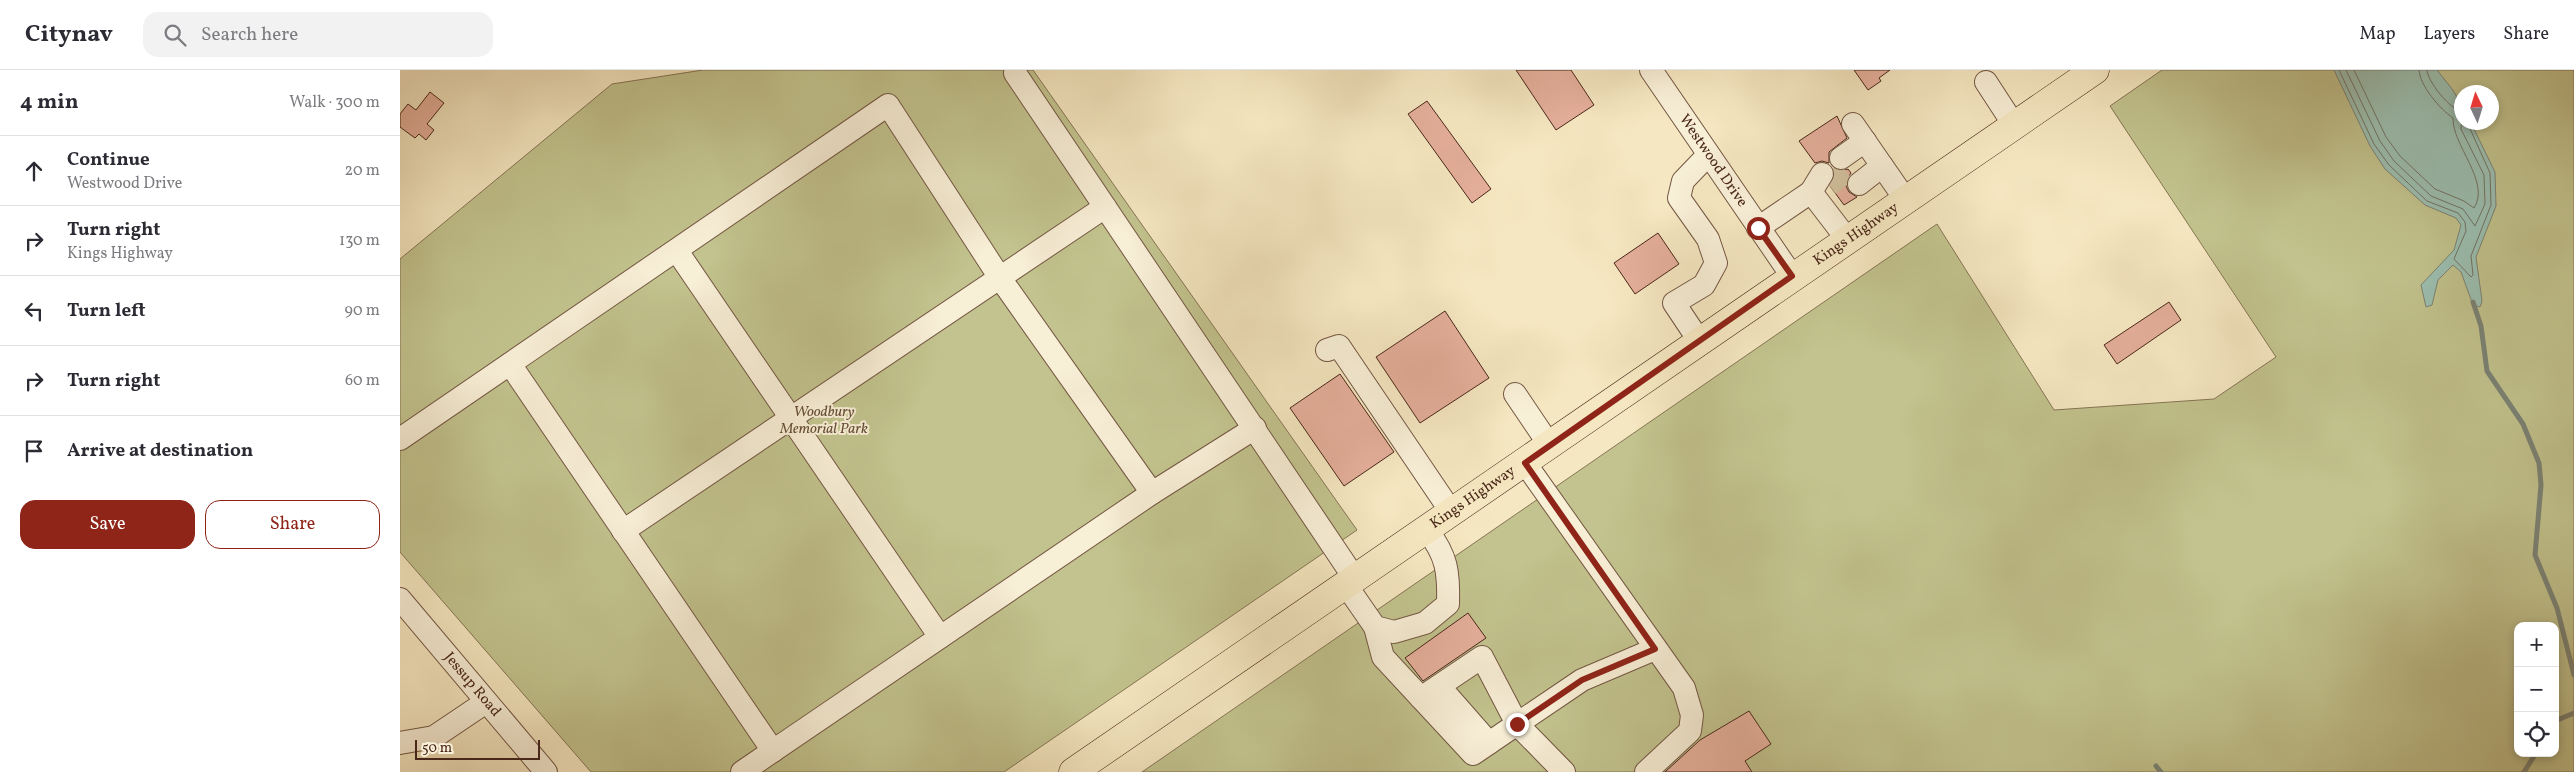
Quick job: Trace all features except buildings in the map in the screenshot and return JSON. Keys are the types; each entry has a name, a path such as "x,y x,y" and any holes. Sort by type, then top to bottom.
{"main road":[{"name":"Kings Highway","path":"1073,772 1550,446 1792,276 2095,70"}],"street":[{"name":"Westwood Drive","path":"1651,70 1792,276"},
{"path":"1015,73 1255,428 1350,582 1375,627 1383,658 1430,692 1473,754 1582,680 1655,649"},
{"path":"1986,82 2014,125"},
{"path":"400,439 888,105 1000,278 1152,493"},
{"path":"1868,146 1905,200"},
{"path":"1868,146 1850,171 1868,146"},
{"path":"1700,342 1674,303 1704,285 1716,263 1708,239 1679,198 1683,182 1708,155"},
{"path":"1758,228 1823,193 1847,239"},
{"path":"623,531 1105,207"},
{"path":"677,251 940,637"},
{"path":"1327,350 1339,346 1452,513"},
{"path":"510,364 773,751"},
{"path":"1515,394 1550,446"},
{"path":"742,772 1152,493 1255,428"},
{"path":"1525,463 1684,688 1692,715 1690,731 1646,772"},
{"path":"1375,627 1394,632 1425,623 1448,604 1449,574 1439,546 1427,530"},
{"name":"Jessup Road","path":"400,599 546,772"},
{"path":"1430,692 1482,658 1517,724 1564,772"},
{"path":"400,743 434,737 486,702"}],"green space":[{"name":"Woodbury Memorial Park","path":"703,70 1033,70 1357,530 1004,772 591,772 400,552 400,259 612,84"},
{"path":"2162,70 2574,70 2574,772 1142,772 1937,224 2054,410 2214,399 2276,357 2110,106"}],"water":[{"path":"2334,70 2437,70 2454,93 2454,130 2474,130 2495,172 2496,206 2476,257 2482,301 2480,307 2473,305 2461,272 2453,265 2438,280 2432,305 2426,307 2421,285 2454,250 2461,225 2456,218 2425,205 2385,169 2370,146"}],"waterway":[{"path":"2473,302 2481,326 2487,371 2523,424 2539,463 2541,485 2535,555 2557,608 2574,675"},
{"path":"2559,719 2574,713"},
{"path":"2524,772 2533,757"},
{"path":"2156,766 2161,772"}],"tunnel":[{"path":"1829,185 1849,170"}],"route":[{"path":"1517,724 1582,680 1655,649 1525,463 1792,276 1758,228"}]}
